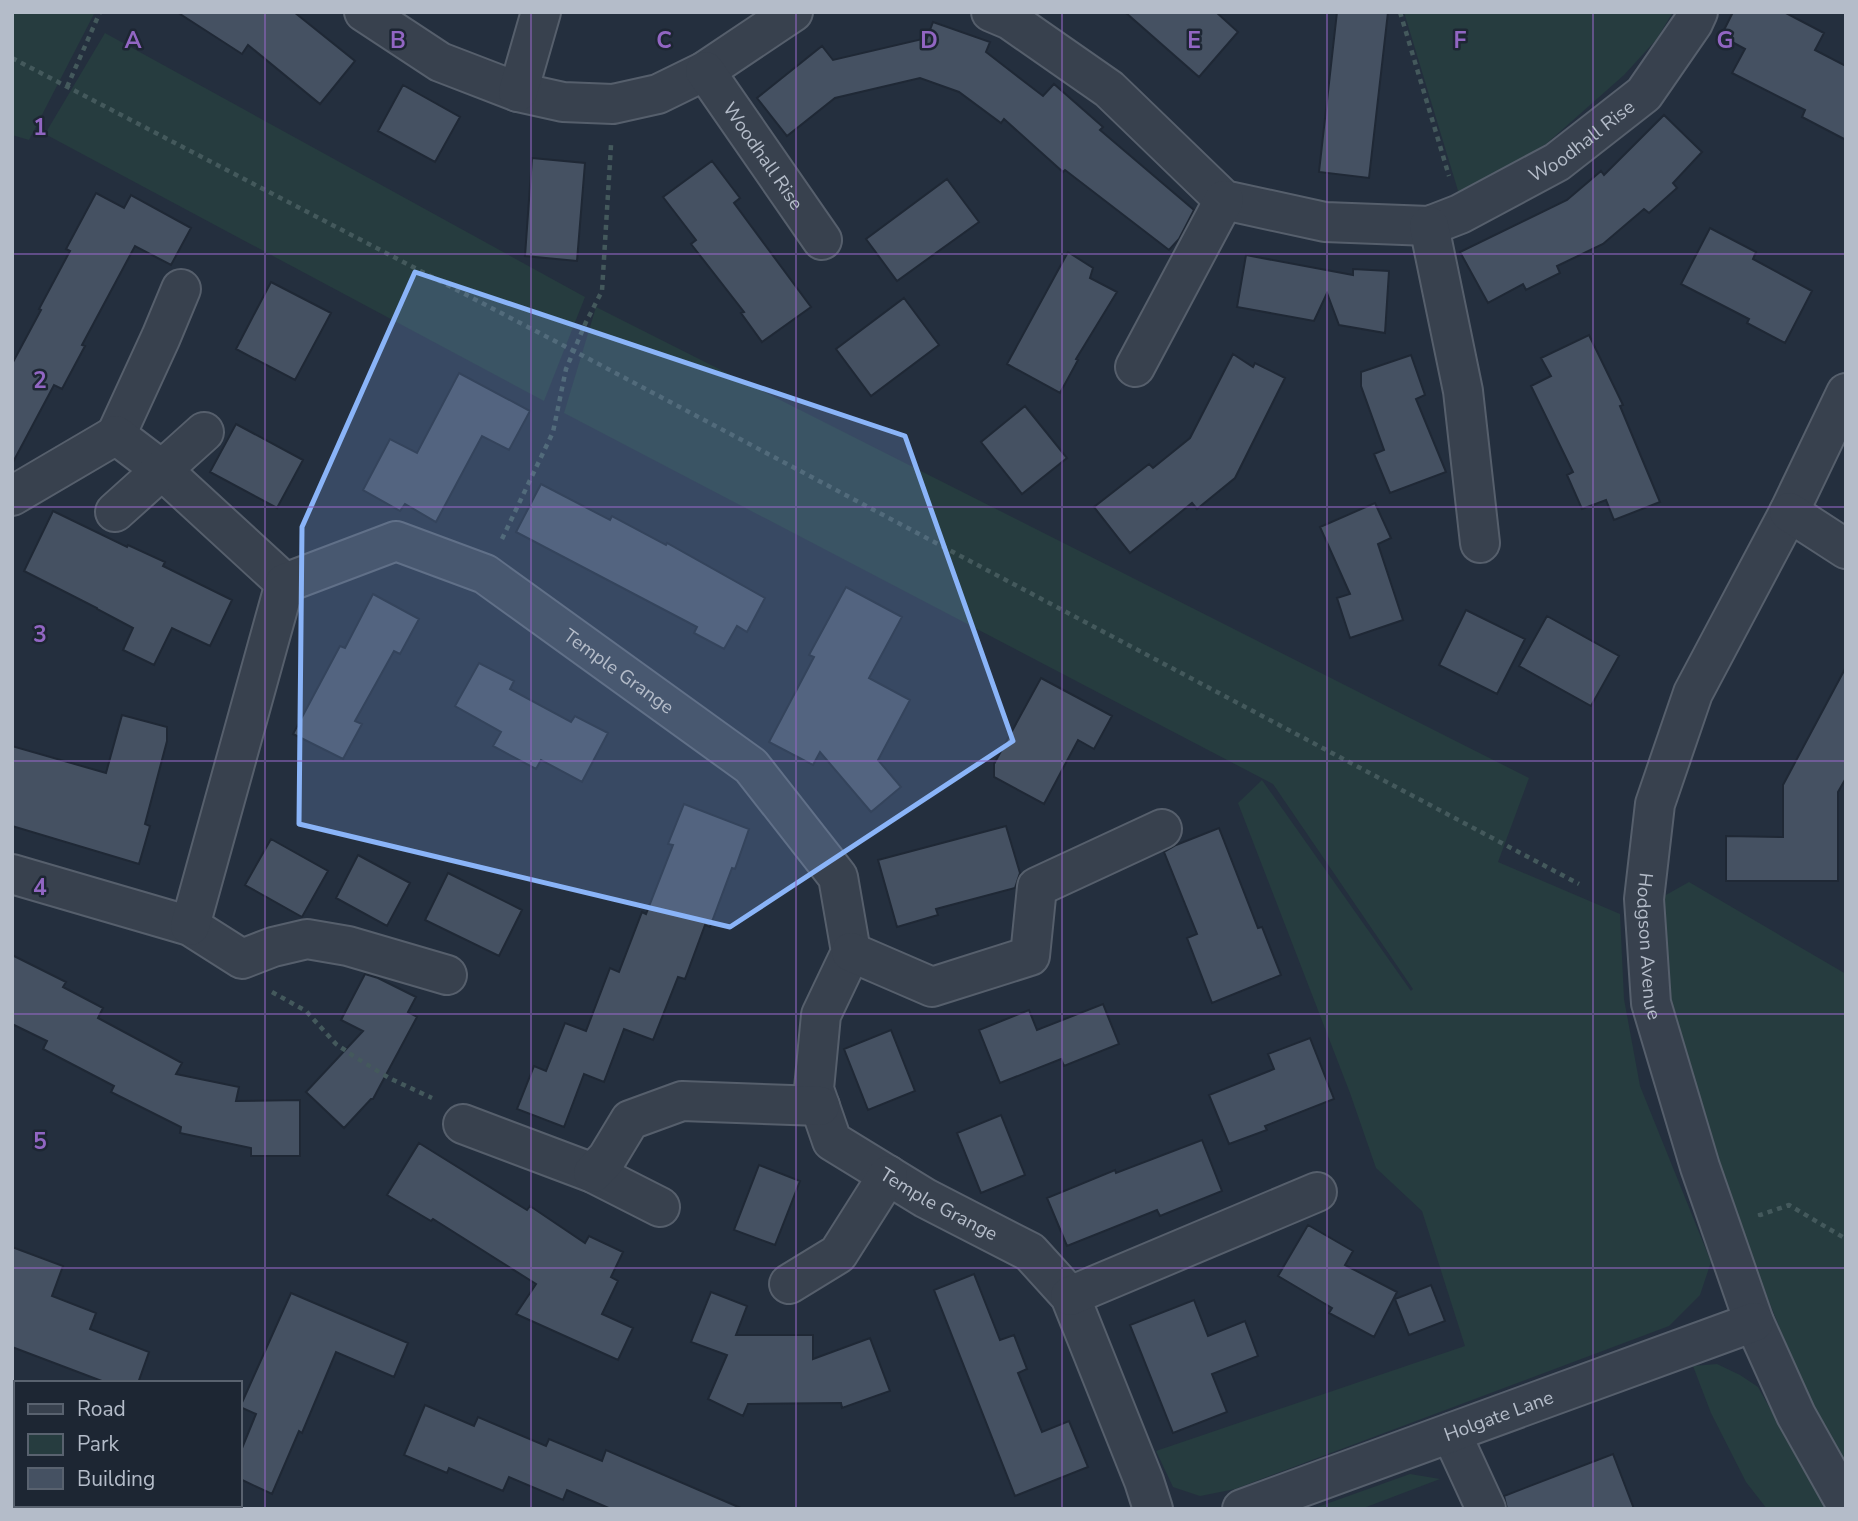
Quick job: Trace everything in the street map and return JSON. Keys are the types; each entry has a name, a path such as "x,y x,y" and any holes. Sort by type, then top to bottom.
{"street":[{"path":"364,12 440,62 518,92 563,102 613,104 658,94 705,71 793,12"},
{"path":"518,92 541,12"},
{"path":"991,12 1010,20 1109,89 1224,200 1325,222 1445,220 1480,543"},
{"name":"Woodhall Rise","path":"1445,220 1557,162 1644,94 1698,12"},
{"name":"Woodhall Rise","path":"705,71 822,240"},
{"path":"1135,367 1224,200"},
{"path":"12,496 116,435 181,289"},
{"name":"Hodgson Avenue","path":"1846,393 1789,512 1693,693 1655,804 1644,899 1651,1003 1700,1167 1754,1322 1796,1415 1846,1504"},
{"path":"115,512 204,432"},
{"path":"116,435 162,470 285,583 190,926"},
{"path":"1789,512 1846,549"},
{"name":"Temple Grange","path":"285,583 396,541 485,574 751,766 838,877 851,952 821,1015 814,1089 832,1141 925,1198 1030,1252 1070,1296 1153,1509"},
{"path":"851,952 932,987 1030,956 1037,887 1161,829"},
{"path":"17,876 190,926 242,958 307,939 348,946 447,975"},
{"path":"593,1173 607,1158 630,1120 682,1101 820,1106"},
{"path":"463,1124 593,1173 660,1207"},
{"path":"789,1284 838,1254 888,1175"},
{"path":"1070,1296 1317,1192"},
{"name":"Holgate Lane","path":"1242,1509 1754,1322"},
{"path":"1451,1433 1486,1509"}],"path":[{"path":"68,87 100,12"},
{"path":"1400,12 1445,220"},
{"path":"12,58 574,351 1579,884"},
{"path":"485,574 553,432 566,369 602,290 613,104"},
{"path":"242,958 253,981 306,1010 336,1044 389,1078 458,1111 463,1124"},
{"path":"1756,1203 1760,1215 1789,1205 1846,1239"}],"highlighted area":[{"path":"415,272 905,436 1013,741 730,927 299,824 302,527"}],"green space":[{"path":"12,12 95,12 29,140 12,135"},
{"path":"1404,12 1673,12 1656,40 1624,75 1546,144 1459,194"},
{"path":"105,33 585,297 544,401 45,134"},
{"path":"596,307 1529,778 1498,862 1620,914 1624,999 1640,1086 1711,1262 1700,1295 1669,1326 1235,1489 1200,1496 1173,1487 1156,1451 1465,1346 1422,1211 1376,1168 1350,1093 1238,803 1262,780 1411,991 1413,989 1273,784 564,413"},
{"path":"1689,882 1846,974 1846,1473 1820,1425 1728,1195 1667,990 1657,900"},
{"path":"1717,1364 1758,1387 1826,1509 1767,1509 1746,1482 1711,1413 1693,1366"},
{"path":"1410,1474 1440,1479 1361,1509 1312,1509"}],"building":[{"path":"177,12 294,12 355,61 320,104 248,45 242,54"},
{"path":"1125,12 1216,12 1238,32 1199,77"},
{"path":"1337,12 1388,12 1369,178 1319,172"},
{"path":"1733,12 1784,12 1824,33 1815,50 1846,66 1846,140 1802,117 1805,110 1732,73 1745,49 1721,36"},
{"path":"933,22 990,42 986,52 1043,96 1054,84 1103,127 1100,130 1194,210 1179,239 1169,250 1065,170 1063,172 1004,119 1001,123 959,92 920,78 835,98 787,136 757,98 822,46 833,60 927,38"},
{"path":"403,85 460,117 435,162 378,131"},
{"path":"1664,115 1702,152 1673,183 1677,188 1649,213 1644,209 1603,244 1557,266 1560,273 1526,290 1523,284 1488,303 1460,252 1567,200 1601,171 1604,175"},
{"path":"532,158 585,163 577,261 525,256"},
{"path":"712,161 740,198 734,203 811,307 762,342 741,313 744,312 691,244 696,240 663,197"},
{"path":"947,179 979,222 897,281 866,239"},
{"path":"96,193 124,208 131,195 191,228 171,265 135,246 82,345 85,346 62,389 54,385 12,464 12,364 70,251 66,249"},
{"path":"1710,228 1756,252 1753,259 1812,291 1785,343 1747,323 1749,319 1681,284"},
{"path":"1068,252 1093,268 1090,278 1117,292 1076,359 1078,360 1060,393 1007,364"},
{"path":"1246,255 1353,275 1353,269 1389,271 1385,333 1339,325 1327,293 1314,321 1237,307"},
{"path":"271,282 331,313 295,380 236,349"},
{"path":"904,298 939,345 871,396 836,349"},
{"path":"1589,335 1623,405 1620,406 1660,502 1614,520 1606,500 1582,509 1567,475 1573,472 1531,386 1551,376 1541,358"},
{"path":"1233,354 1253,367 1255,363 1285,378 1235,478 1197,509 1192,503 1130,553 1094,507 1149,464 1153,468 1190,438"},
{"path":"1411,355 1425,395 1416,399 1446,472 1390,493 1374,454 1384,450 1361,386 1361,372"},
{"path":"459,373 530,411 509,450 482,436 436,522 405,504 400,511 363,490 390,439 417,453"},
{"path":"1025,406 1067,458 1022,494 981,442"},
{"path":"236,424 303,460 277,508 210,472"},
{"path":"541,484 610,520 612,516 666,545 667,543 765,598 747,632 737,626 724,649 694,633 697,627 516,532"},
{"path":"1375,503 1391,538 1378,544 1403,620 1350,638 1337,598 1350,594 1320,527"},
{"path":"53,511 165,562 163,566 232,600 210,646 172,628 154,665 123,650 133,628 24,571"},
{"path":"846,587 902,617 869,678 910,700 878,760 901,787 871,812 820,752 813,765 769,742 814,657 809,655"},
{"path":"373,594 419,619 400,654 394,651 355,721 362,724 343,759 293,734 340,646 345,648"},
{"path":"1466,610 1525,639 1497,694 1439,665"},
{"path":"1547,616 1619,656 1591,706 1519,666"},
{"path":"479,663 514,681 510,689 571,722 575,716 608,733 582,782 541,760 536,769 493,746 501,732 455,706"},
{"path":"1846,667 1846,778 1838,792 1838,881 1726,881 1726,836 1783,837 1783,785"},
{"path":"1041,678 1112,716 1094,749 1078,740 1044,804 994,777 994,764"},
{"path":"122,715 167,727 167,741 145,824 150,826 139,864 12,826 12,746 106,773"},
{"path":"684,804 749,829 710,927 705,925 685,979 678,977 653,1040 624,1029 604,1082 584,1074 564,1127 517,1109 534,1066 546,1071 565,1023 586,1031 610,968 619,972 642,912 646,914 673,845 668,844"},
{"path":"1006,826 1020,873 1015,888 936,909 938,915 897,927 878,860"},
{"path":"1219,828 1258,928 1262,927 1281,975 1212,1003 1187,938 1197,934 1164,852"},
{"path":"271,839 328,871 302,917 245,885"},
{"path":"358,855 410,883 387,926 336,898"},
{"path":"448,873 522,910 499,956 425,920"},
{"path":"12,955 66,982 63,987 103,1008 98,1018 182,1063 176,1074 239,1087 236,1101 300,1100 300,1156 251,1156 251,1148 180,1133 181,1127 111,1092 114,1086 43,1049 47,1041 12,1024"},
{"path":"365,974 416,997 408,1012 417,1017 373,1099 344,1128 306,1092 363,1031 341,1020"},
{"path":"1103,1004 1119,1044 1064,1066 1061,1059 1000,1083 979,1030 1029,1010 1037,1030"},
{"path":"891,1030 915,1091 868,1110 844,1049"},
{"path":"1310,1038 1334,1099 1265,1126 1267,1130 1229,1144 1209,1095 1274,1069 1268,1054"},
{"path":"1001,1115 1025,1175 981,1193 957,1133"},
{"path":"1202,1140 1222,1191 1160,1216 1157,1210 1067,1246 1047,1198 1115,1170 1116,1173"},
{"path":"419,1143 527,1210 530,1206 585,1243 589,1236 623,1252 611,1277 618,1281 602,1314 633,1328 618,1360 516,1314 536,1284 433,1219 431,1221 387,1195"},
{"path":"759,1165 800,1181 775,1245 734,1230"},
{"path":"1308,1225 1353,1251 1345,1265 1397,1292 1374,1337 1329,1313 1332,1308 1278,1276"},
{"path":"12,1247 63,1266 52,1296 96,1313 90,1329 149,1352 139,1381 102,1381 12,1347"},
{"path":"974,1274 1000,1340 1014,1335 1027,1369 1018,1373 1042,1432 1069,1421 1088,1467 1015,1496 934,1290"},
{"path":"1431,1285 1445,1321 1409,1335 1395,1299"},
{"path":"711,1292 747,1306 736,1335 813,1335 813,1359 870,1338 890,1391 842,1408 841,1403 748,1404 743,1416 708,1399 727,1355 691,1342"},
{"path":"291,1293 408,1343 394,1377 336,1352 302,1433 299,1431 272,1494 242,1480 242,1448 256,1414 242,1408"},
{"path":"1194,1300 1208,1336 1245,1321 1258,1356 1212,1374 1227,1412 1173,1433 1130,1325"},
{"path":"425,1405 474,1426 478,1417 546,1446 549,1439 602,1461 606,1450 743,1509 611,1509 567,1490 563,1500 509,1477 503,1491 449,1468 447,1473 404,1455"},
{"path":"1613,1454 1634,1509 1507,1509 1504,1496"}]}
